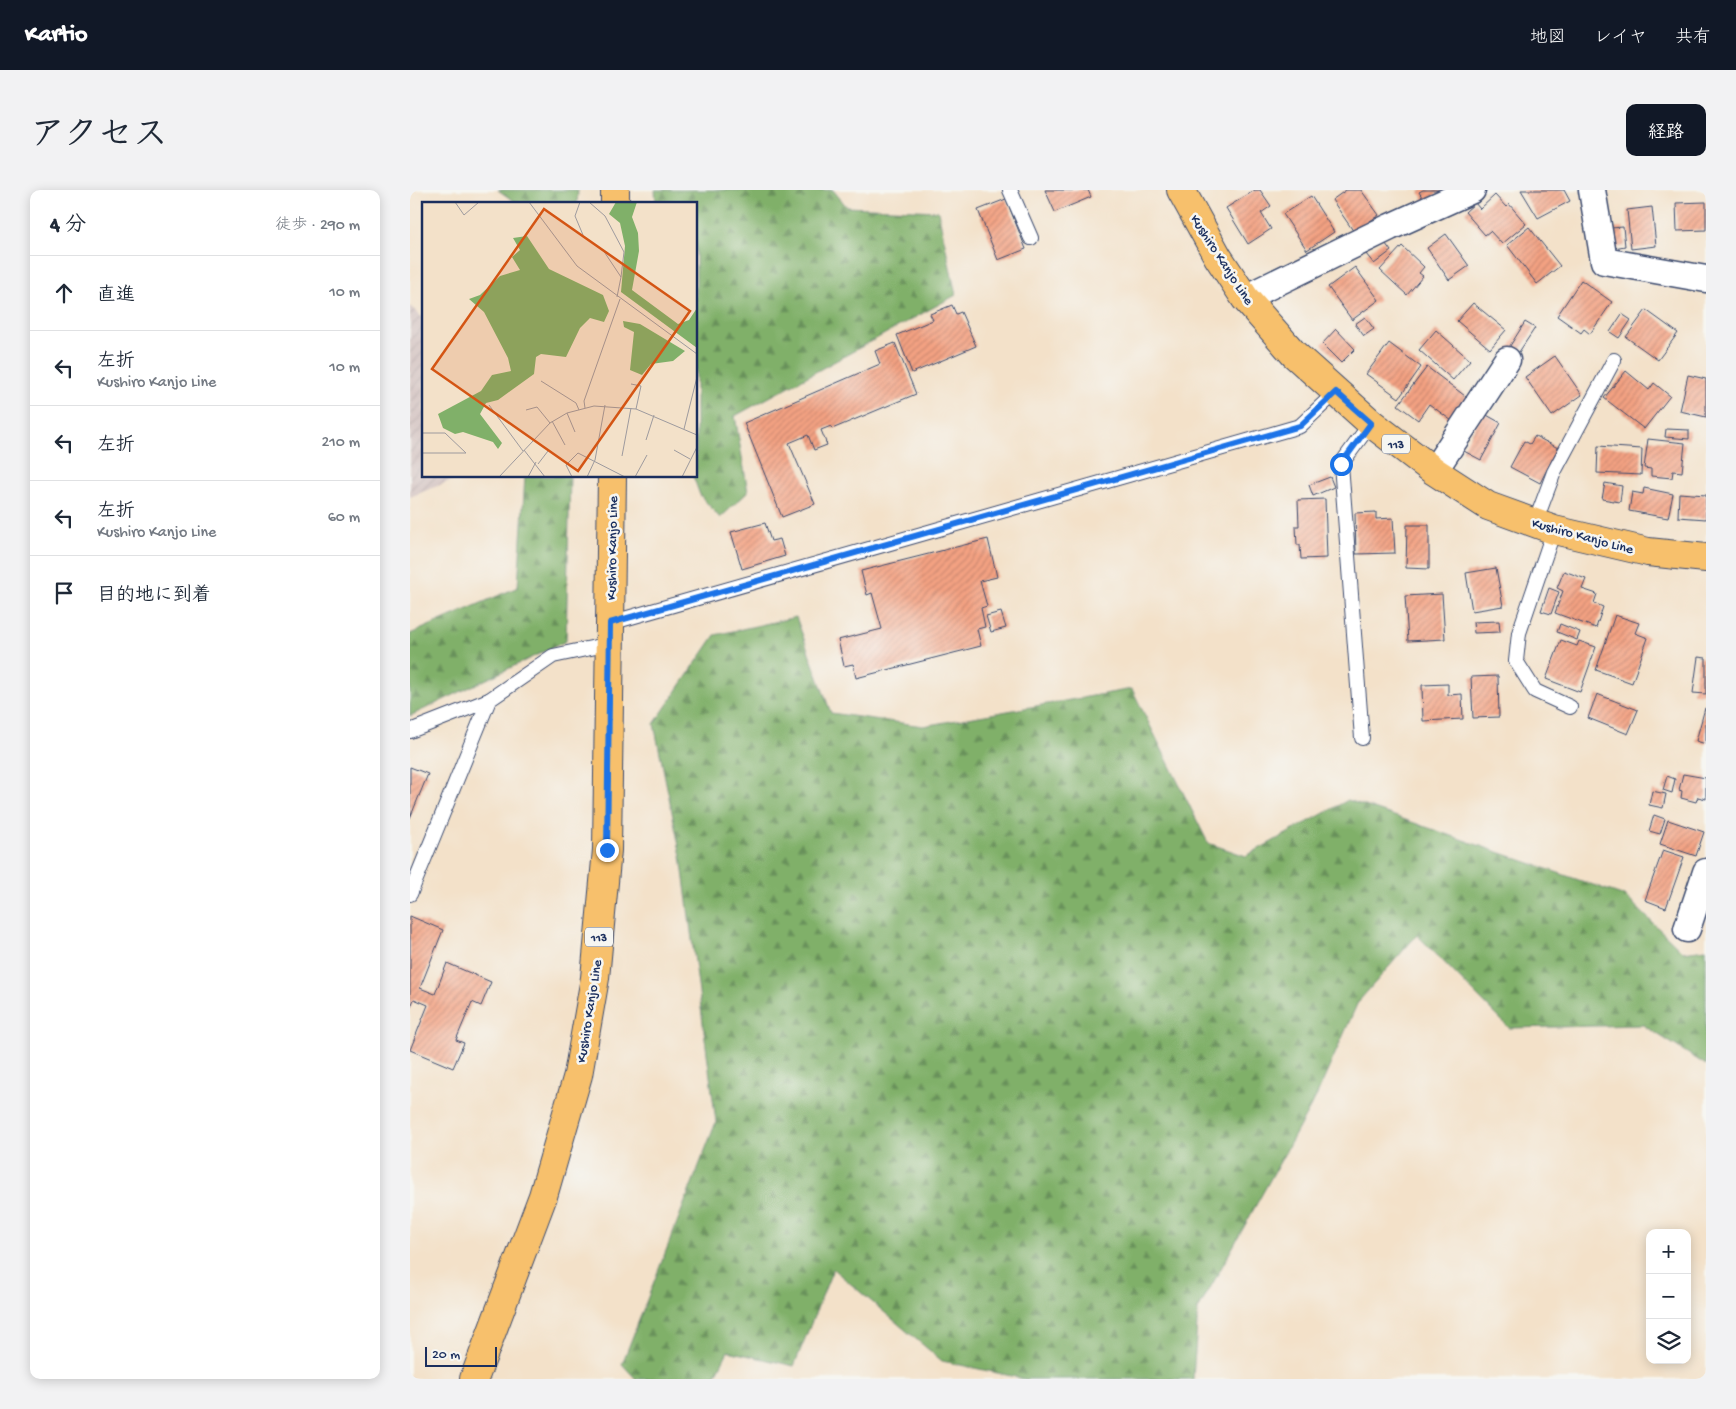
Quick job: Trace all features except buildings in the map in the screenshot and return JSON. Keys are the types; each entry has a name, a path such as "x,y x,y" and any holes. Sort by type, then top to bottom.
{"main road":[{"name":"Kushiro Kanjo Line","path":"1182,190 1218,257 1245,298 1294,354 1371,423 1434,471 1488,506 1545,527 1648,552 1706,558"},
{"name":"Kushiro Kanjo Line","path":"474,1379 542,1196 578,1075 595,978 607,850 612,478"}],"street":[{"path":"1245,298 1390,227 1472,190"},
{"path":"1592,190 1604,261 1706,278"},
{"path":"1434,471 1507,360"},
{"path":"1687,929 1706,872"}],"lane":[{"path":"1010,190 1031,238"},
{"path":"1570,706 1535,691 1516,661 1519,633 1545,527 1554,472 1614,360"},
{"path":"410,731 489,700 553,656 610,633 1300,426 1336,392"},
{"path":"1362,738 1341,464 1371,423"},
{"path":"410,894 489,700"}],"shaded area":[{"path":"410,306 422,317 422,478 455,479 410,497"}],"green space":[{"path":"498,190 578,190 577,202 515,202"},
{"path":"655,190 833,190 847,207 938,211 956,295 735,416 748,492 720,518 700,495 694,478 698,478 698,202 656,202"},
{"path":"525,478 570,478 566,641 410,716 410,634 518,587"},
{"path":"796,617 831,713 923,726 1132,689 1208,843 1246,856 1348,800 1625,896 1683,952 1706,949 1706,1065 1643,1025 1509,1028 1417,935 1358,1002 1317,1095 1198,1310 1193,1379 1025,1379 942,1361 833,1269 794,1366 728,1351 714,1379 636,1379 622,1364 716,1122 681,856 654,724 715,635"}],"route":[{"path":"607,850 610,623 1300,426 1336,392 1371,423 1341,464"}]}
